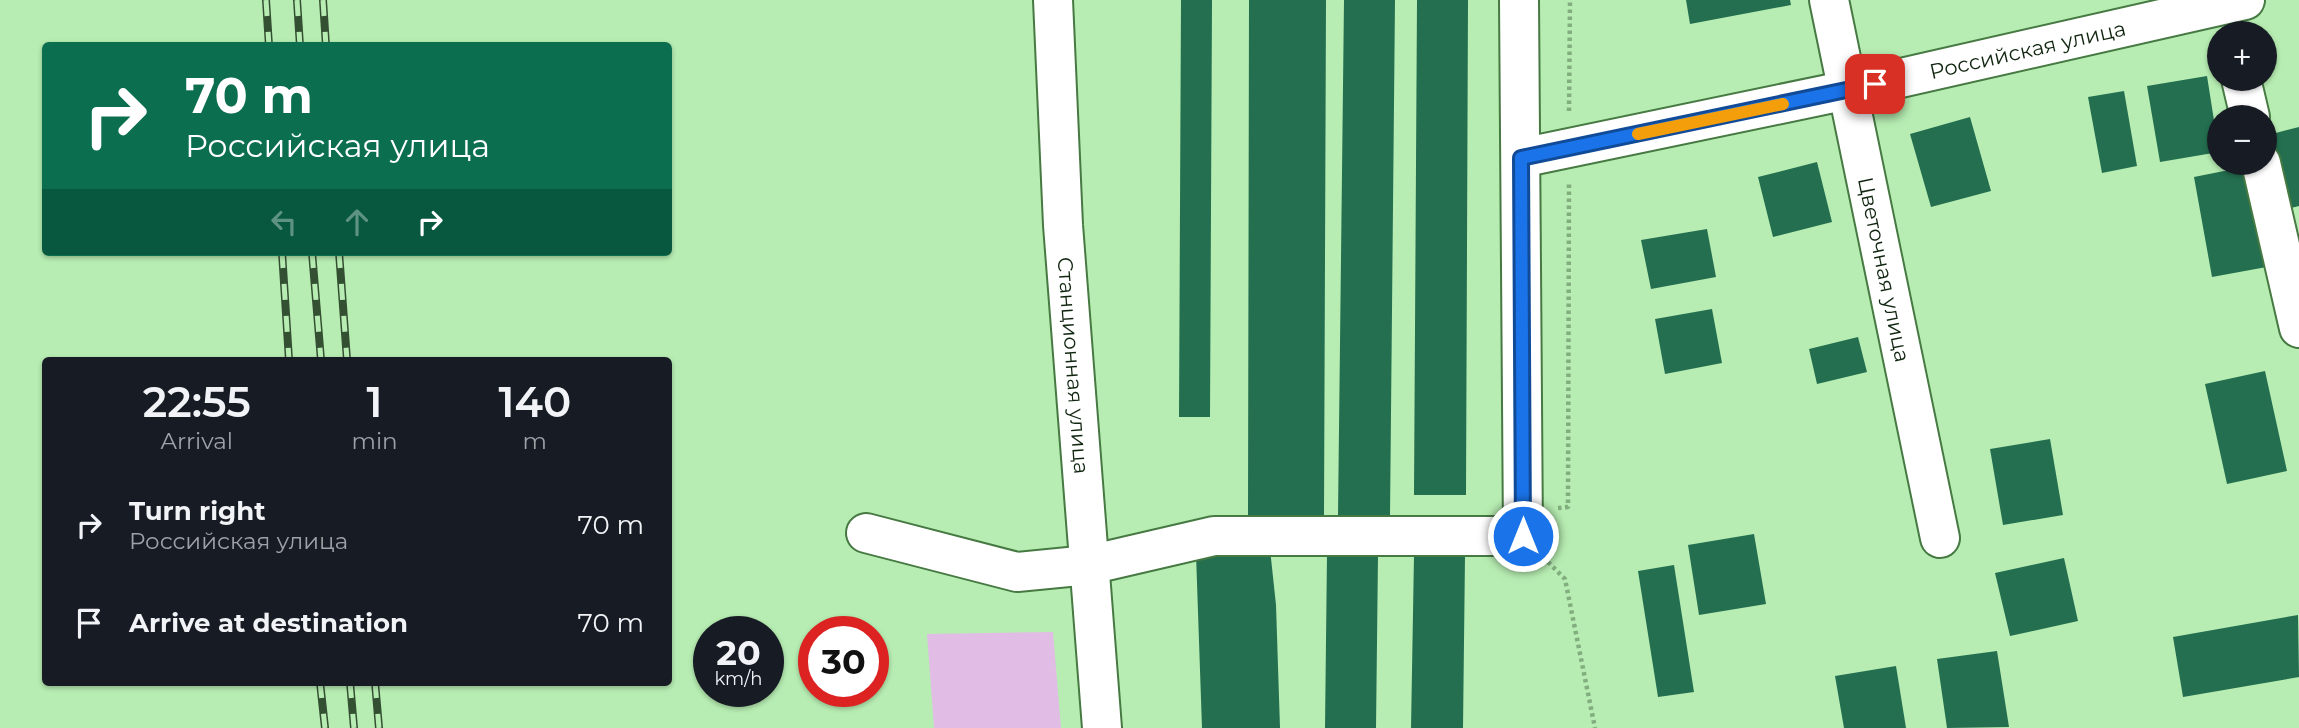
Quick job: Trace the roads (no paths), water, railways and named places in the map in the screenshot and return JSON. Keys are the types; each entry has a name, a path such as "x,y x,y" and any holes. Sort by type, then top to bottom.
{"street":[{"name":"Станционная улица","path":"1053,0 1063,225 1102,728"},
{"path":"866,533 1017,572 1089,565 1214,536 1523,523 1519,0"},
{"name":"Цветочная улица","path":"1829,0 1940,538"},
{"name":"Российская улица","path":"1521,158 2233,13"},
{"path":"2264,175 2299,328"}],"railway":[{"path":"266,0 269,42"},
{"path":"297,0 300,42"},
{"path":"323,0 326,42"},
{"path":"282,256 289,357"},
{"path":"312,256 321,357"},
{"path":"339,256 347,357"},
{"path":"320,686 325,728"},
{"path":"350,686 354,728"},
{"path":"375,686 379,728"}]}
